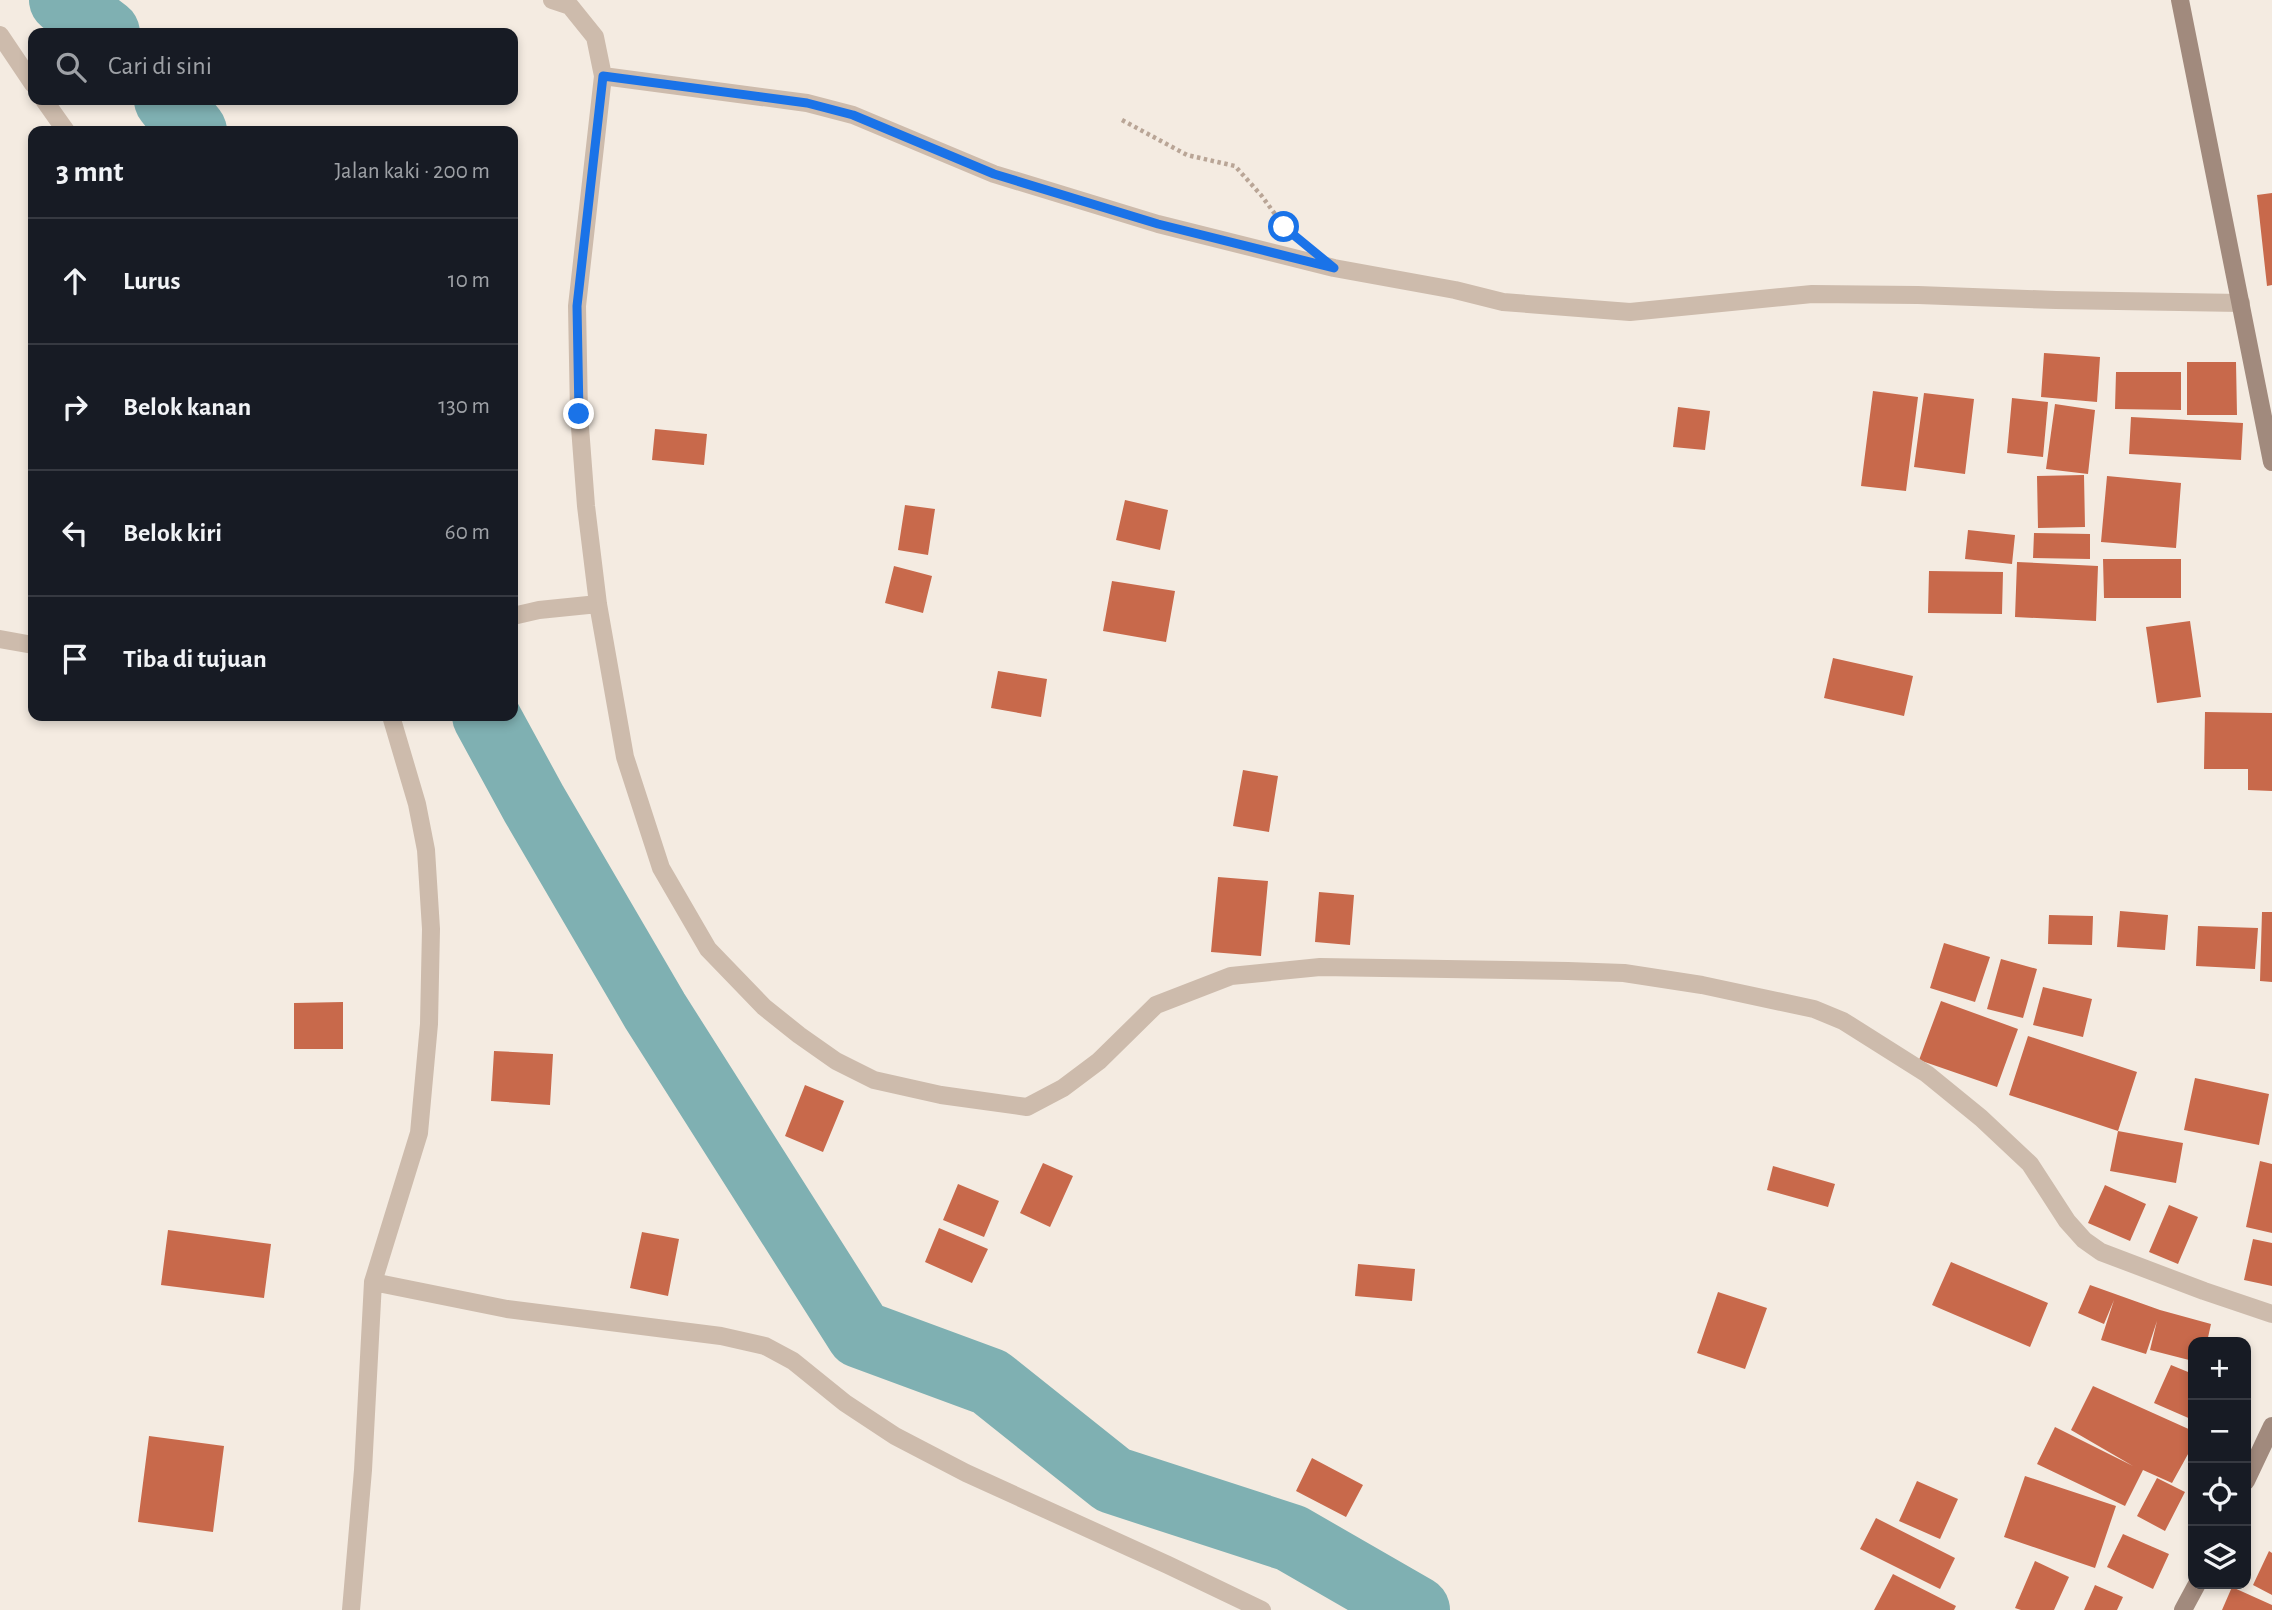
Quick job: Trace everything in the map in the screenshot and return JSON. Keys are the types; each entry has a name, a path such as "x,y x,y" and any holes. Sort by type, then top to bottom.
{"main road":[{"path":"2180,0 2272,462"},
{"path":"2251,1470 2272,1426"},
{"path":"2183,1610 2194,1589"}],"street":[{"path":"552,0 570,6 595,37 603,76 577,306 579,414 586,506 598,604 625,757 662,868 708,949 764,1007 836,1061 874,1080 941,1095 1027,1107 1063,1088 1099,1061 1156,1005 1231,976 1320,967 1568,971 1624,973 1702,985 1814,1009 1843,1021 1927,1074 1981,1118 2030,1164 2067,1222 2084,1240 2101,1252 2272,1314"},
{"path":"0,35 28,77"},
{"path":"603,76 807,103 853,115 994,174 1158,224 1334,268 1455,290 1503,302 1630,312 1812,294 2241,303"},
{"path":"48,105 62,126"},
{"path":"518,615 598,604"},
{"path":"0,639 28,644"},
{"path":"351,1610 363,1470 373,1282 419,1133 429,1024 431,929 426,850 417,804 392,721"},
{"path":"373,1282 507,1310 721,1336 765,1346 793,1361 845,1403 895,1436 966,1474 1262,1610"}],"path":[{"path":"1122,120 1187,155 1235,166 1261,195 1284,227"}],"building":[{"path":"2272,193 2272,285 2267,286 2257,195"},
{"path":"2044,353 2100,357 2097,402 2041,397"},
{"path":"2187,362 2236,362 2237,415 2187,415"},
{"path":"2116,372 2181,372 2181,410 2115,409"},
{"path":"1873,391 1918,397 1906,491 1861,486"},
{"path":"1924,393 1974,399 1965,474 1914,467"},
{"path":"2012,398 2048,402 2043,457 2007,453"},
{"path":"2055,404 2095,410 2088,474 2046,469"},
{"path":"1678,407 1710,411 1705,450 1673,447"},
{"path":"2131,417 2243,423 2241,460 2129,454"},
{"path":"655,429 707,434 704,465 652,460"},
{"path":"2084,475 2085,527 2038,528 2037,476"},
{"path":"2107,476 2181,483 2176,548 2101,542"},
{"path":"1125,500 1168,510 1160,550 1116,540"},
{"path":"905,505 935,509 928,555 898,550"},
{"path":"1968,530 2015,535 2012,564 1965,559"},
{"path":"2034,533 2090,534 2090,559 2033,558"},
{"path":"2103,559 2181,559 2181,598 2104,598"},
{"path":"2017,562 2098,566 2096,621 2015,617"},
{"path":"894,566 932,576 923,613 885,603"},
{"path":"1929,571 2003,572 2002,614 1928,613"},
{"path":"1112,581 1175,591 1166,642 1103,631"},
{"path":"2190,621 2201,697 2157,703 2146,627"},
{"path":"1833,658 1913,676 1904,716 1824,698"},
{"path":"998,671 1047,679 1041,717 991,708"},
{"path":"2205,712 2272,713 2272,791 2248,790 2248,769 2204,769"},
{"path":"1243,770 1278,776 1269,832 1233,826"},
{"path":"1218,877 1268,881 1261,956 1211,952"},
{"path":"1319,892 1354,895 1350,945 1315,942"},
{"path":"2120,911 2168,915 2165,950 2117,947"},
{"path":"2262,912 2272,912 2272,982 2260,981"},
{"path":"2049,915 2093,916 2092,945 2048,944"},
{"path":"2198,926 2258,928 2255,969 2196,966"},
{"path":"1944,943 1990,957 1975,1002 1930,988"},
{"path":"2001,959 2037,969 2023,1018 1987,1009"},
{"path":"2043,987 2092,999 2083,1037 2033,1025"},
{"path":"1941,1001 2018,1029 1997,1087 1919,1060"},
{"path":"343,1002 343,1049 294,1049 294,1003"},
{"path":"2028,1036 2137,1072 2118,1131 2009,1095"},
{"path":"494,1051 553,1054 550,1105 491,1101"},
{"path":"2195,1078 2269,1094 2259,1145 2184,1130"},
{"path":"805,1085 844,1101 823,1152 785,1136"},
{"path":"2118,1131 2183,1143 2176,1183 2110,1171"},
{"path":"2260,1161 2272,1164 2272,1233 2246,1227"},
{"path":"1043,1163 1073,1176 1050,1227 1020,1213"},
{"path":"1773,1166 1835,1184 1828,1207 1767,1190"},
{"path":"958,1184 999,1201 984,1237 943,1220"},
{"path":"2105,1185 2146,1204 2130,1241 2088,1223"},
{"path":"2169,1205 2198,1217 2178,1264 2149,1252"},
{"path":"939,1228 988,1249 972,1283 925,1262"},
{"path":"168,1230 271,1244 264,1298 161,1285"},
{"path":"642,1232 679,1239 668,1296 630,1288"},
{"path":"2253,1239 2272,1243 2272,1286 2244,1280"},
{"path":"1951,1262 2048,1303 2030,1347 1932,1305"},
{"path":"1358,1264 1415,1269 1412,1301 1355,1296"},
{"path":"2090,1285 2160,1310 2211,1324 2208,1337 2188,1337 2188,1360 2150,1350 2157,1321 2146,1354 2101,1340 2114,1300 2104,1324 2078,1313"},
{"path":"1718,1292 1767,1308 1745,1369 1697,1353"},
{"path":"2171,1365 2188,1372 2188,1418 2154,1403"},
{"path":"2093,1386 2188,1429 2188,1454 2172,1483 2143,1470 2125,1506 2037,1464 2055,1427 2133,1466 2071,1430"},
{"path":"149,1436 224,1446 213,1532 138,1522"},
{"path":"1312,1458 1363,1485 1346,1517 1296,1491"},
{"path":"2025,1476 2116,1506 2095,1568 2004,1537"},
{"path":"2157,1478 2185,1492 2165,1531 2137,1516"},
{"path":"1917,1481 1958,1499 1940,1539 1899,1521"},
{"path":"1876,1518 1955,1558 1940,1589 1860,1549"},
{"path":"2123,1534 2169,1554 2153,1589 2107,1567"},
{"path":"2269,1551 2272,1553 2272,1595 2253,1585"},
{"path":"2035,1561 2069,1577 2054,1610 2015,1608"},
{"path":"1893,1574 1956,1606 1954,1610 1874,1610"},
{"path":"2095,1585 2123,1597 2117,1610 2084,1610"},
{"path":"2231,1589 2272,1605 2272,1610 2222,1610"}],"waterway":[{"path":"63,0 99,28"},
{"path":"172,105 189,126"},
{"path":"489,721 655,1011 860,1334 990,1382 1113,1480 1291,1538 1416,1610"}],"route":[{"path":"579,414 577,306 603,76 807,103 853,115 994,174 1158,224 1334,268 1284,227"}]}
